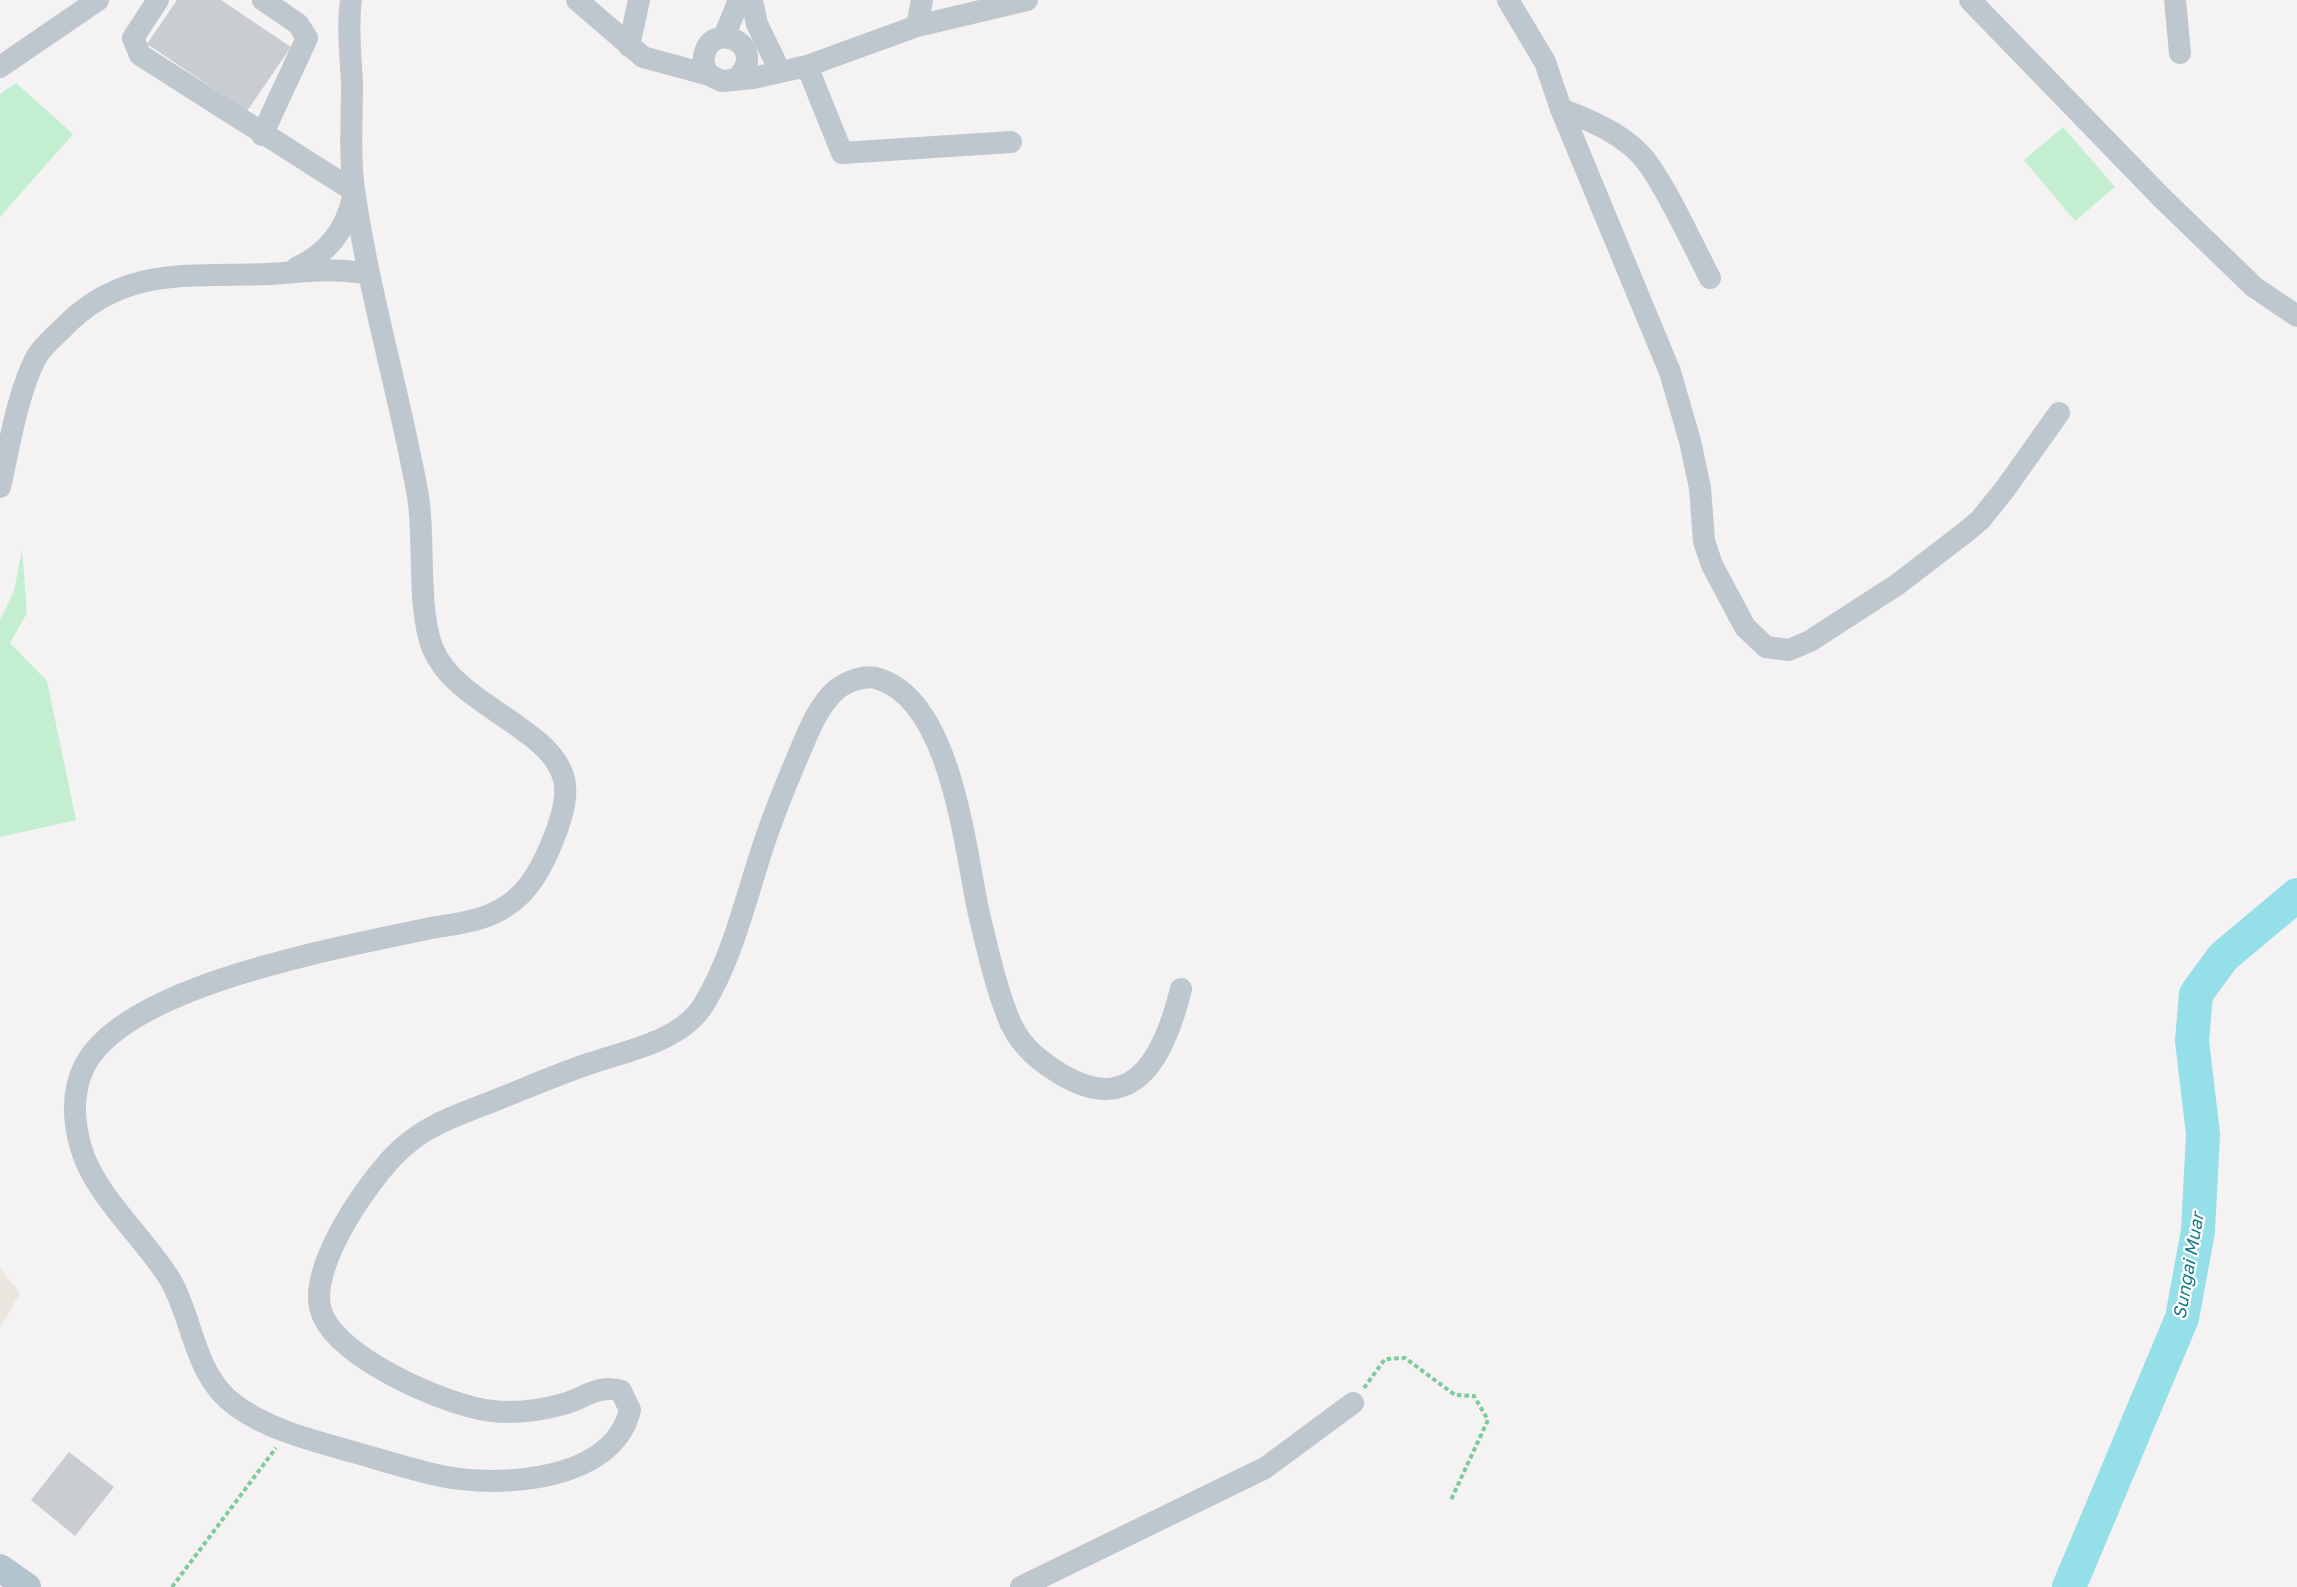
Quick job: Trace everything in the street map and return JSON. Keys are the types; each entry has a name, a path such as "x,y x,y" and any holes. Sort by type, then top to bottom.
{"main road":[{"path":"0,1568 27,1587"}],"street":[{"path":"0,67 98,0"},
{"path":"158,0 133,38 140,55 262,135 354,191"},
{"path":"262,135 307,38 298,24 263,0"},
{"path":"351,0 354,191 368,282 418,498 427,627 433,651 449,674 471,694 546,749 556,762 564,780 564,801 552,842 526,891 490,915 264,966 153,1006 130,1019 106,1039 86,1063 75,1091 74,1120 87,1166 171,1281 180,1297 203,1366 218,1390 235,1405 287,1433 441,1476 489,1482 534,1477 572,1469 603,1450 616,1438 630,1410 621,1391 611,1388 566,1403 525,1412 494,1412 459,1405 404,1382 359,1354 332,1330 319,1305 320,1278 338,1238 389,1161 427,1128 566,1072 657,1040 693,1019 711,992 734,939 778,804 810,729 819,712 838,688 856,679 873,676 887,681 916,708 929,726 948,768 961,816 994,976 1012,1027 1025,1047 1043,1063 1088,1088 1110,1090 1128,1085 1144,1074 1162,1049 1173,1021 1181,989"},
{"path":"577,0 636,52 706,65 722,81 807,66 917,26 1027,0"},
{"path":"636,52 639,0"},
{"path":"735,80 743,73 747,64 738,46 740,0"},
{"path":"738,46 750,0"},
{"path":"750,0 757,24 775,61"},
{"path":"917,26 922,0"},
{"path":"1508,0 1545,62 1561,109 1670,372 1690,441 1700,488 1704,540 1712,565 1745,627 1766,647 1789,650 1810,641 1898,585 1967,531 2005,489 2059,412"},
{"path":"1970,0 2178,214 2254,287 2297,316"},
{"path":"2175,0 2180,53"},
{"path":"706,65 711,43 738,46 775,61 807,66"},
{"path":"807,66 842,153 1011,142"},
{"path":"1561,109 1596,123 1629,145 1649,164 1710,278"},
{"path":"289,271 323,252 336,238 350,208 354,191"},
{"path":"336,238 368,282"},
{"path":"0,487 20,403 37,355 68,323 93,303 154,277 331,269 368,282"},
{"path":"1021,1587 1265,1467 1353,1403"}],"path":[{"path":"1353,1403 1385,1359 1405,1358 1455,1395 1474,1396 1488,1420 1450,1502"},
{"path":"172,1587 279,1444"}],"shaded area":[{"path":"0,1268 20,1293 0,1328"}],"green space":[{"path":"16,83 73,134 0,217 0,94"},
{"path":"2063,127 2115,187 2075,221 2024,160"},
{"path":"22,550 27,613 10,643 47,681 76,820 0,837 0,620 14,591"}],"building":[{"path":"177,0 221,0 291,47 247,111 147,44"},
{"path":"69,1452 114,1487 75,1536 31,1500"}],"waterway":[{"name":"Sungai Muar","path":"2069,1587 2182,1318 2198,1231 2203,1134 2192,1041 2196,994 2223,957 2297,895"}]}
